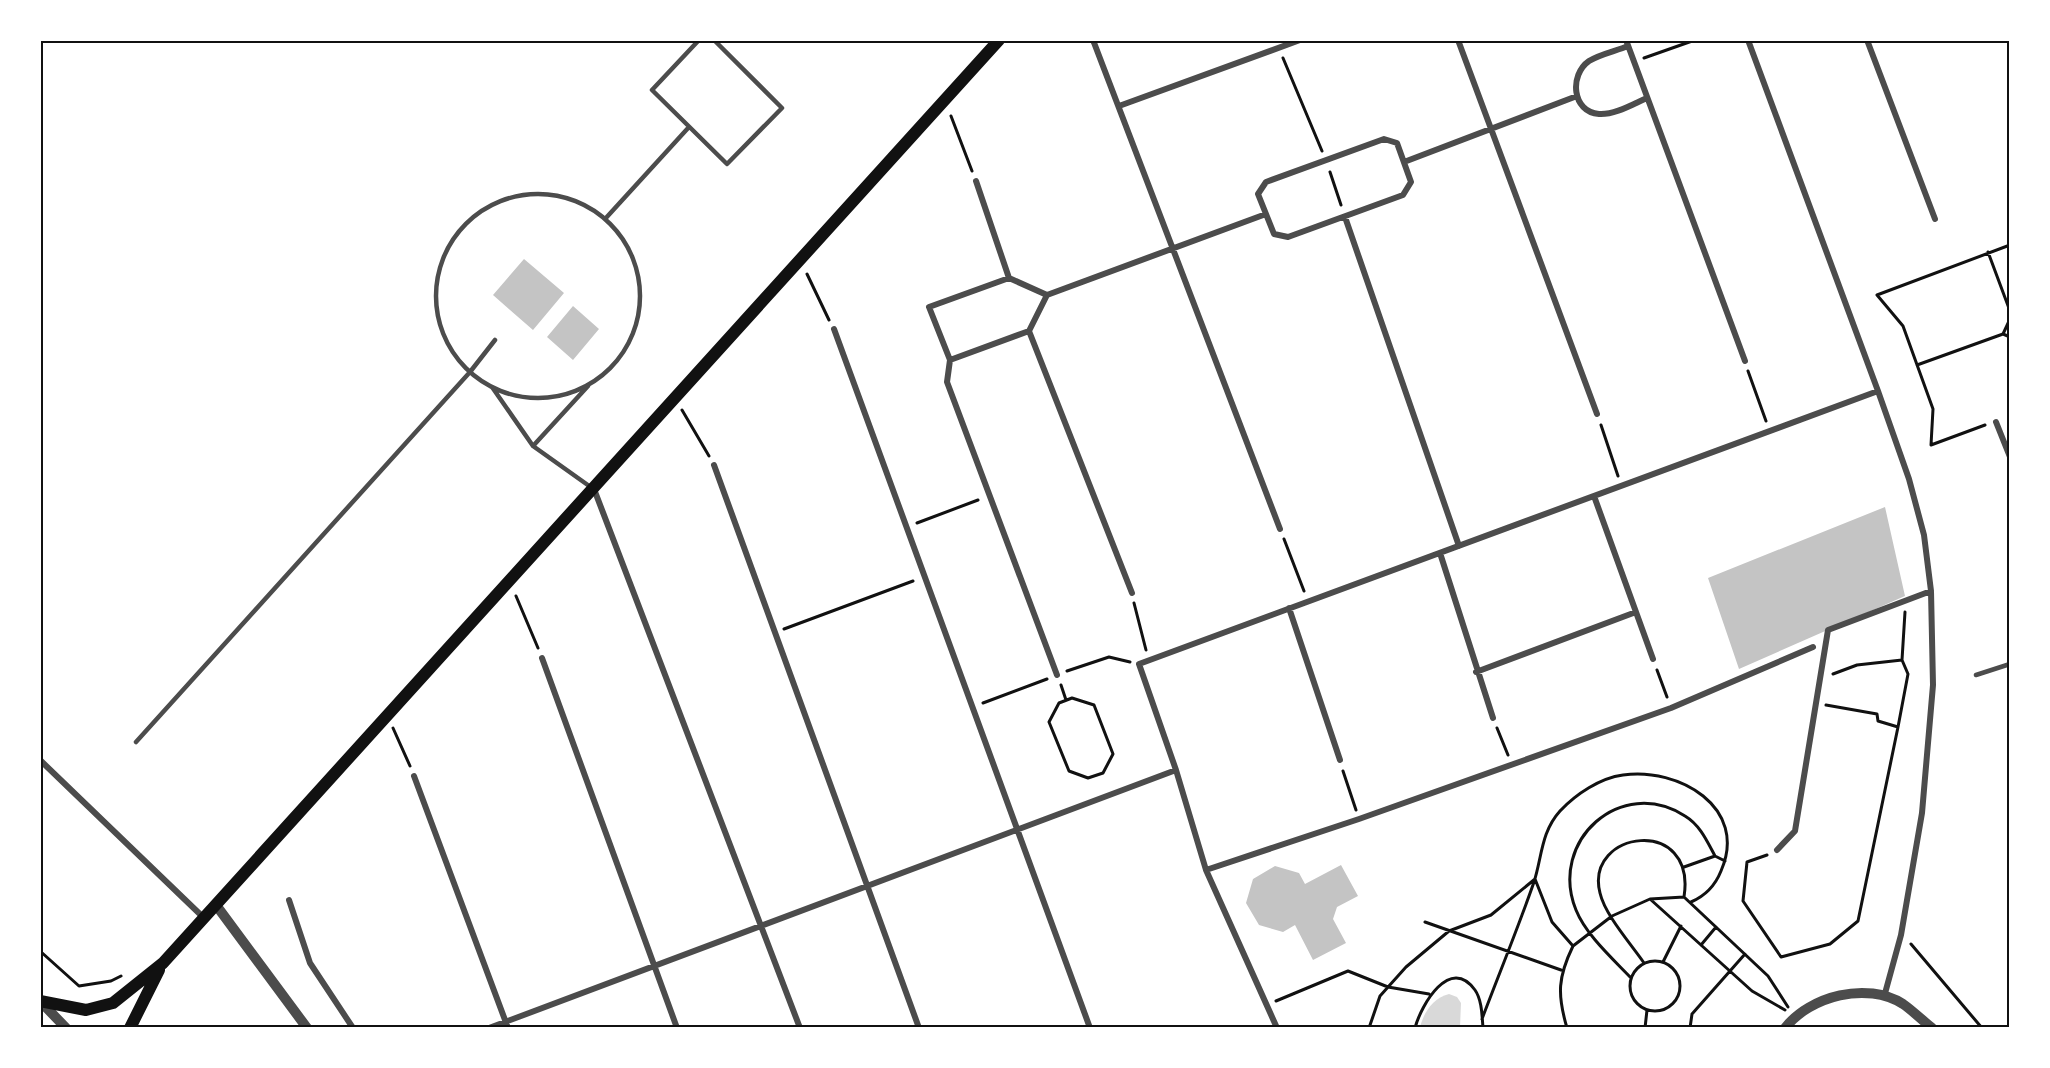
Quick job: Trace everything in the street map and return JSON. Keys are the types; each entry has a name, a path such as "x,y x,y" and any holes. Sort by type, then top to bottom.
{"main road":[{"path":"40,1001 86,1010 113,1003 163,963 999,40"},
{"path":"130,1028 163,963"}],"street":[{"path":"1093,40 1280,529"},
{"path":"1276,40 1278,48"},
{"path":"1119,106 1300,40"},
{"path":"1458,40 1597,414"},
{"path":"1748,40 1878,391 1909,479 1924,535 1931,591 1933,685 1922,813 1900,935 1884,997"},
{"path":"1867,40 1935,219"},
{"path":"1647,98 1612,113 1597,114 1585,109 1577,96 1575,82 1580,71 1589,61 1627,43 1745,362"},
{"path":"1404,162 1577,96"},
{"path":"1384,139 1397,143 1404,162 1411,183 1403,195 1288,237 1274,234 1258,194 1266,182 1384,139"},
{"path":"976,181 1009,278"},
{"path":"950,360 1029,331 1047,295 1266,214"},
{"path":"1345,217 1459,546"},
{"path":"1047,295 1009,278 929,307 950,360 946,382 1057,675"},
{"path":"834,329 1090,1028"},
{"path":"1029,331 1132,593"},
{"path":"1277,1028 1206,870 1176,770 1139,664 1878,391"},
{"path":"1996,422 2010,456"},
{"path":"714,465 919,1028"},
{"path":"593,488 800,1028"},
{"path":"1594,496 1653,659"},
{"path":"1440,553 1476,672 1493,718"},
{"path":"1778,850 1796,831 1828,630 1931,591"},
{"path":"1289,608 1340,760"},
{"path":"1476,672 1636,612"},
{"path":"1206,870 1359,819 1671,708 1813,647"},
{"path":"542,658 677,1028"},
{"path":"40,760 204,918"},
{"path":"489,1028 507,1024 655,965 1176,770"},
{"path":"414,776 507,1024"},
{"path":"289,900 310,963 353,1028"},
{"path":"216,905 307,1028"},
{"path":"1785,1028 1794,1016 1828,997 1865,993 1902,1003 1932,1028"},
{"path":"40,1001 66,1028"}],"lane":[{"path":"699,40 651,90 727,164 782,108 714,40"},
{"path":"605,219 689,126"},
{"path":"532,446 591,383 609,368 624,349 634,328 639,304 638,280 632,257 621,236 605,219 584,205 569,199 537,193 513,196 490,205 470,219 453,238 442,260 436,284 437,308 442,332 450,347 470,372 492,387 531,398 552,397 572,392 591,383"},
{"path":"136,742 470,372 495,340"},
{"path":"492,387 532,446 593,488"},
{"path":"1976,675 2010,664"}],"path":[{"path":"1634,62 1695,40"},
{"path":"1278,48 1326,161 1345,217"},
{"path":"945,100 976,181"},
{"path":"1996,422 1931,445 1933,409 1903,326 1877,295 2010,245"},
{"path":"1988,252 2010,311"},
{"path":"801,260 834,329"},
{"path":"2002,334 2010,319"},
{"path":"1916,365 2002,334 2010,337"},
{"path":"1745,362 1770,431"},
{"path":"675,398 714,465"},
{"path":"1597,414 1621,486"},
{"path":"907,527 990,495"},
{"path":"1280,529 1308,602"},
{"path":"774,633 925,577"},
{"path":"510,580 542,658"},
{"path":"1132,593 1148,660"},
{"path":"1778,850 1747,862 1743,901 1781,957 1830,944 1858,921 1908,674 1902,660 1905,601"},
{"path":"1653,659 1671,708"},
{"path":"1820,678 1857,665 1902,660"},
{"path":"1057,675 1066,700"},
{"path":"1072,698 1094,705 1113,754 1103,773 1088,778 1069,771 1049,722 1059,703 1066,700 1072,698"},
{"path":"1816,703 1877,714 1878,721 1898,727"},
{"path":"387,715 414,776"},
{"path":"1493,718 1512,765"},
{"path":"1340,760 1359,819"},
{"path":"1482,1019 1535,879 1541,843 1560,811 1587,788 1622,775 1658,775 1693,787 1710,801 1722,819 1725,829 1727,840 1725,861 1717,881 1702,897 1690,903"},
{"path":"1631,978 1636,969 1644,963 1664,962 1678,975 1679,994 1666,1009 1647,1010 1633,997 1631,978 1591,932 1577,912 1569,888 1573,856 1579,840 1594,821 1616,809 1640,803 1664,806 1686,816 1704,834 1715,855 1725,861"},
{"path":"1644,963 1604,904 1599,891 1599,876 1604,863 1612,851 1624,843 1638,839 1652,840 1665,845 1676,854 1684,867 1687,880 1684,897"},
{"path":"1684,867 1715,855"},
{"path":"1369,1028 1380,996 1406,967 1449,930 1491,915 1535,879"},
{"path":"1535,879 1552,922 1574,946"},
{"path":"1567,1028 1559,1002 1562,970 1574,946 1612,915 1650,899 1684,897 1768,976 1794,1016"},
{"path":"1650,899 1752,991 1794,1016"},
{"path":"1425,922 1562,970"},
{"path":"1664,962 1681,926"},
{"path":"1701,945 1716,927"},
{"path":"1900,935 1918,948 1982,1028"},
{"path":"40,951 79,986 111,981 127,972"},
{"path":"1690,1028 1692,1014 1745,954"},
{"path":"1268,1005 1348,971 1388,987 1430,994"},
{"path":"1415,1028 1419,1011 1430,994 1445,981 1453,979 1469,984 1479,998 1483,1028"},
{"path":"1645,1028 1647,1010"}],"shaded area":[{"path":"1449,994 1457,997 1461,1003 1460,1027 1420,1027 1430,1006"}],"building":[{"path":"524,259 564,293 533,330 493,295"},
{"path":"573,306 599,329 573,360 547,337"},
{"path":"1885,507 1905,596 1739,669 1708,578"},
{"path":"1341,865 1358,896 1337,907 1333,919 1346,943 1313,960 1295,925 1283,932 1259,925 1246,903 1253,879 1275,866 1299,873 1305,884"}]}
